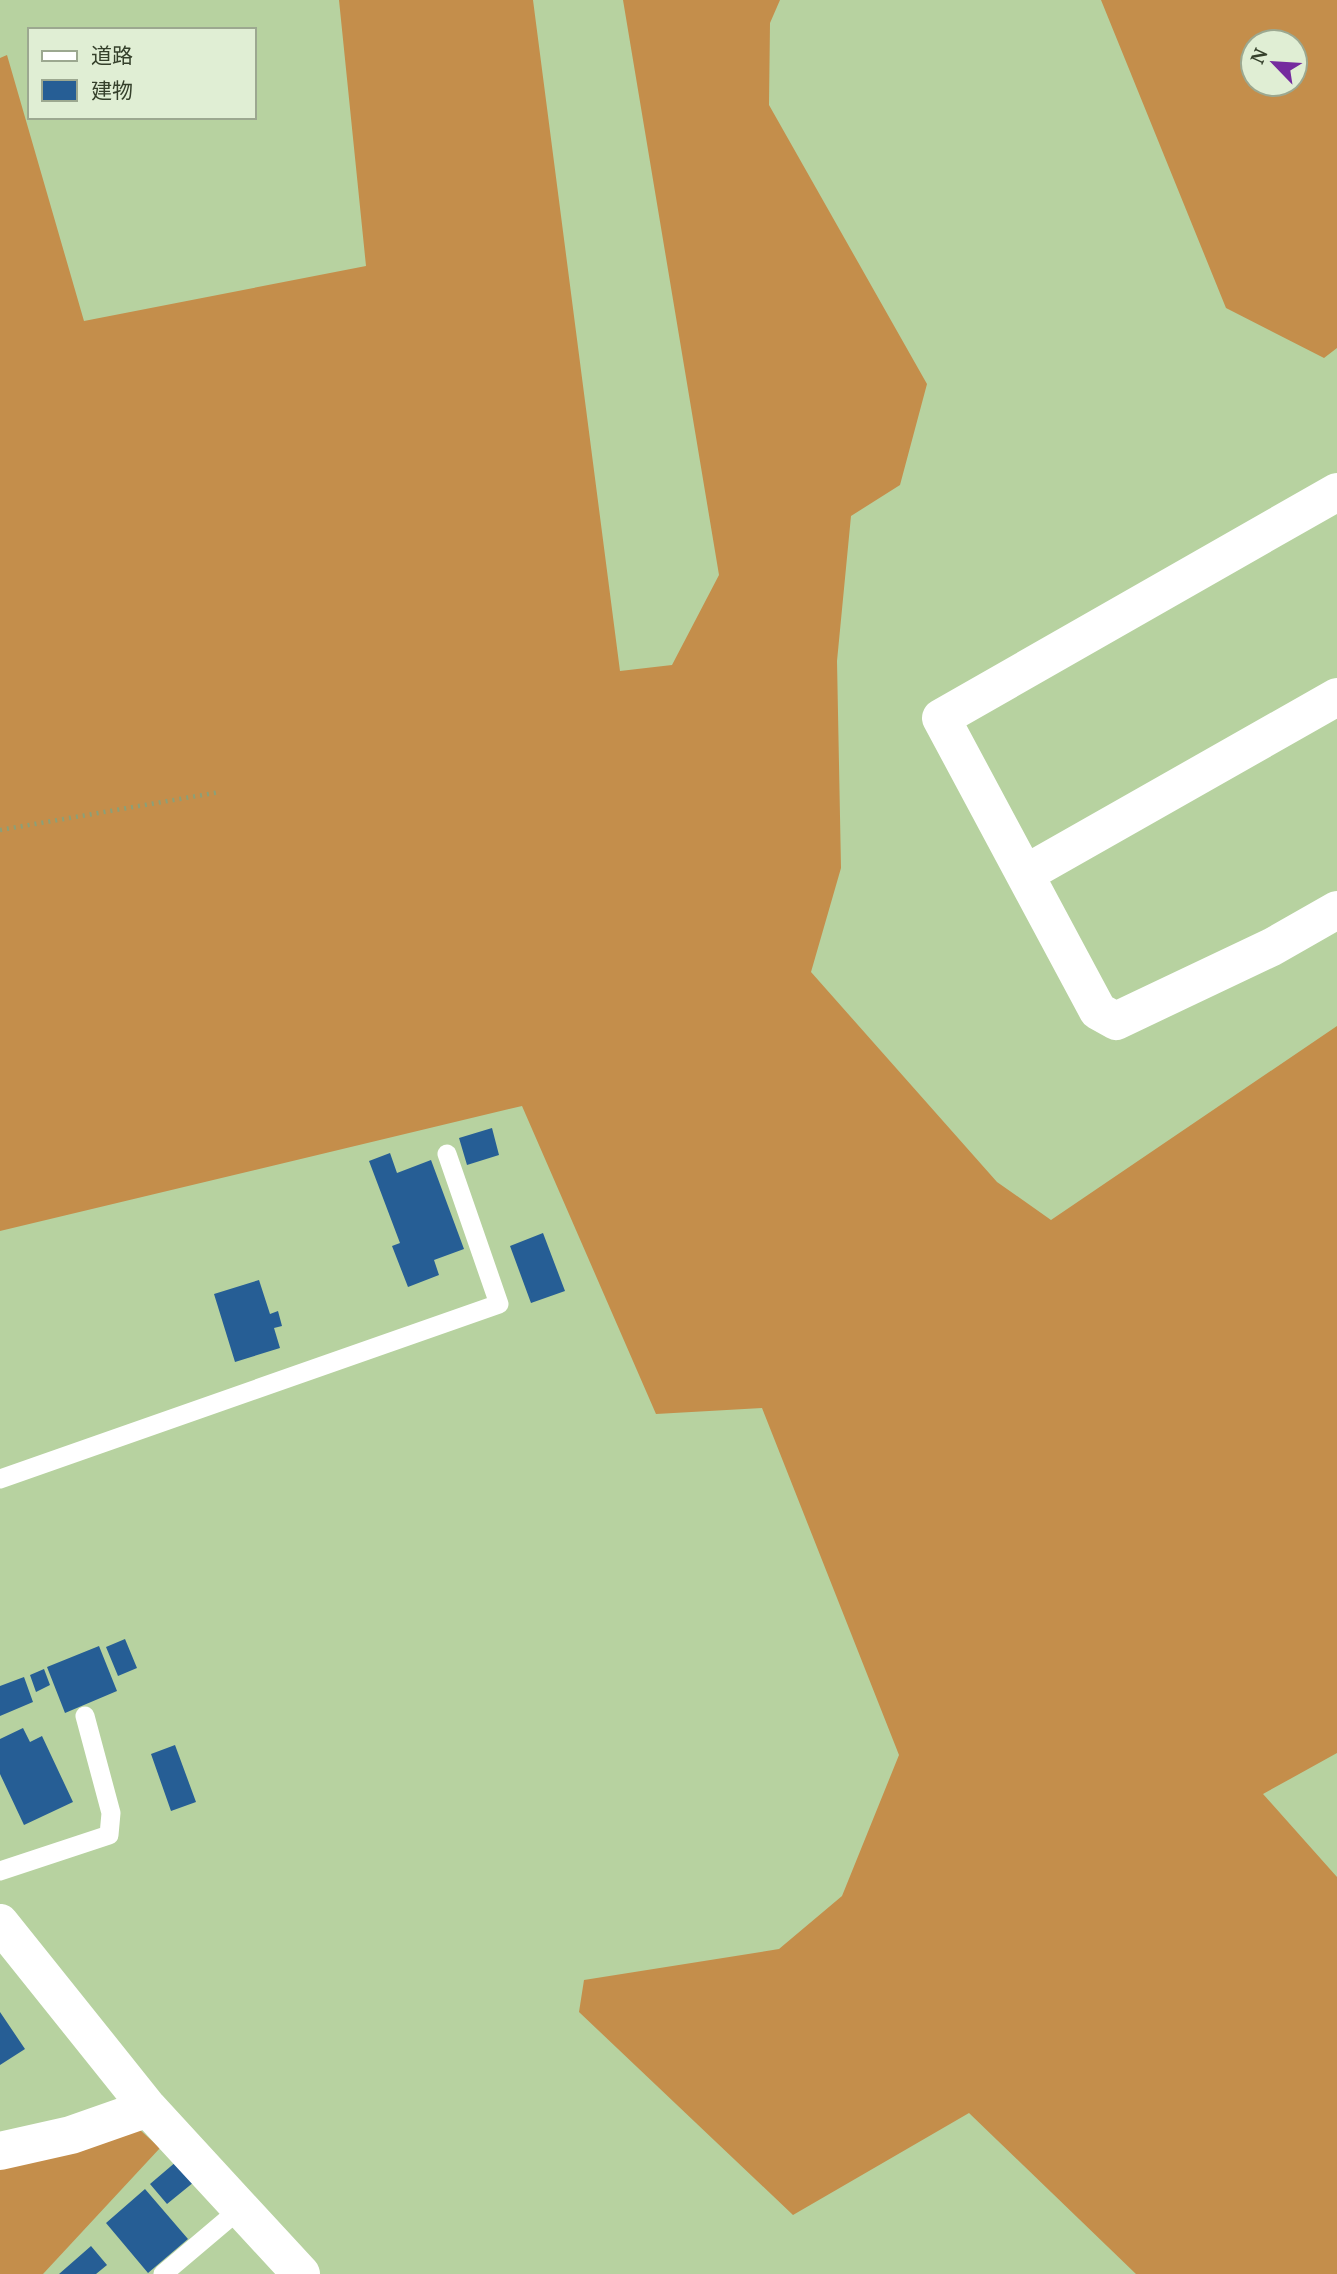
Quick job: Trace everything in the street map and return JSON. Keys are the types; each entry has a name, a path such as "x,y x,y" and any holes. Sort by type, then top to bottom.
{"street":[{"path":"1337,492 941,718 1098,1012 1116,1021 1272,947 1337,910"},
{"path":"1024,874 1337,697"},
{"path":"0,1923 148,2108 301,2274"},
{"path":"0,2151 71,2135 148,2108"}],"lane":[{"path":"0,1479 499,1304 447,1154"},
{"path":"0,1871 109,1835 111,1813 85,1716"},
{"path":"163,2274 241,2208"}],"path":[{"path":"0,830 220,792"}],"shaded area":[{"path":"339,0 533,0 620,671 672,665 719,575 623,0 780,0 770,23 769,105 927,384 900,485 851,516 837,661 841,868 811,972 997,1182 1051,1220 1337,1026 1337,1753 1263,1794 1337,1877 1337,2274 1136,2274 969,2113 793,2215 579,2012 584,1980 779,1949 842,1896 899,1755 762,1408 656,1414 522,1106 0,1231 0,58 7,55 84,321 366,266"},
{"path":"1101,0 1337,0 1337,348 1324,358 1226,308"},
{"path":"140,2130 160,2148 43,2274 0,2274 0,2167"}],"building":[{"path":"492,1128 499,1155 467,1165 459,1138"},
{"path":"390,1153 397,1173 431,1160 464,1249 434,1260 439,1275 408,1287 392,1246 400,1243 369,1161"},
{"path":"543,1233 565,1291 531,1303 510,1246"},
{"path":"259,1280 270,1314 278,1311 282,1326 274,1328 280,1348 235,1362 214,1294"},
{"path":"125,1639 137,1668 118,1676 106,1647"},
{"path":"99,1646 117,1691 65,1713 47,1667"},
{"path":"44,1669 50,1685 36,1692 30,1675"},
{"path":"24,1677 33,1702 0,1716 0,1686"},
{"path":"23,1728 30,1742 42,1736 73,1802 24,1825 0,1774 0,1739"},
{"path":"175,1745 196,1802 171,1811 151,1754"},
{"path":"0,2012 25,2049 0,2065"},
{"path":"177,2161 194,2182 167,2204 150,2184"},
{"path":"145,2189 188,2239 148,2273 106,2223"},
{"path":"91,2246 107,2265 96,2274 59,2274"}]}
